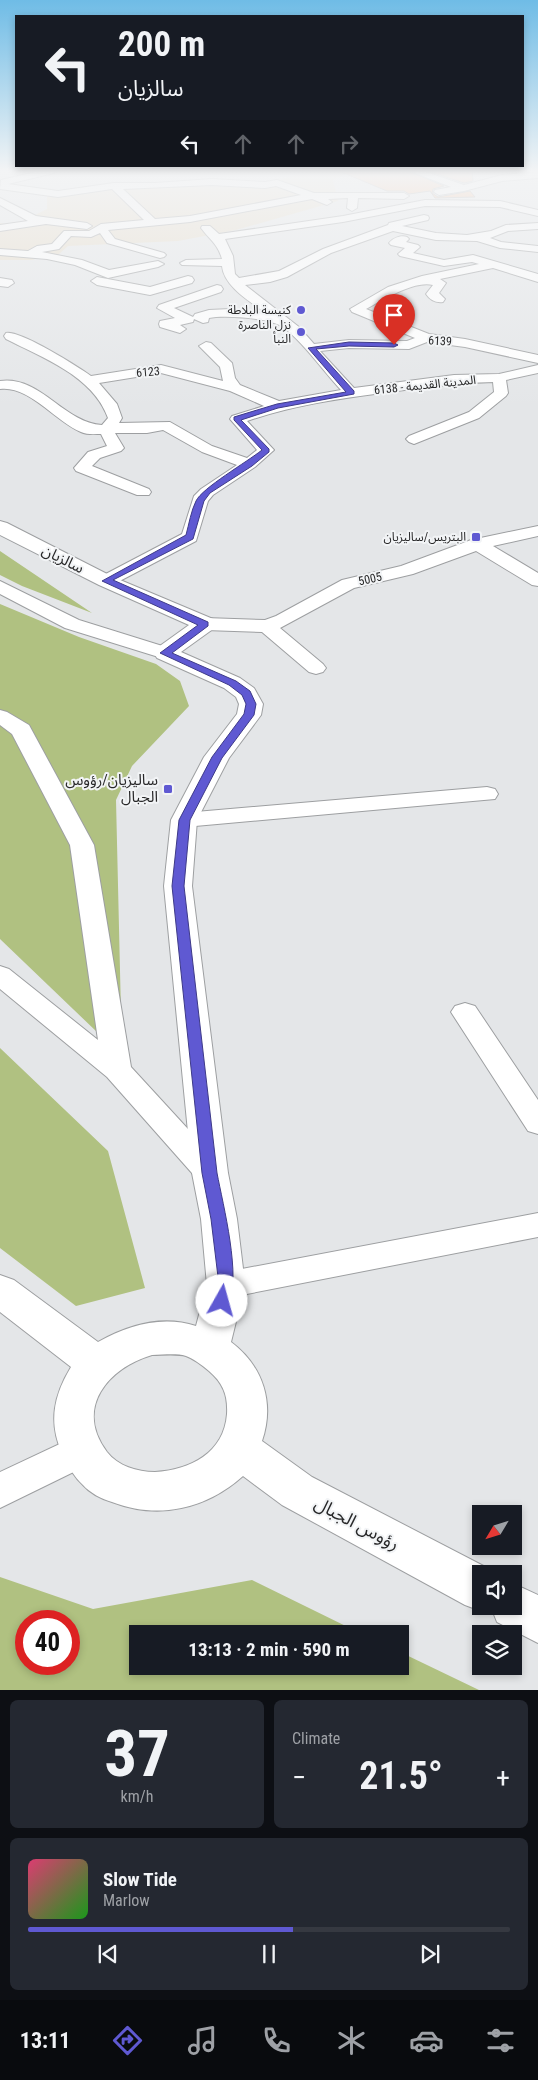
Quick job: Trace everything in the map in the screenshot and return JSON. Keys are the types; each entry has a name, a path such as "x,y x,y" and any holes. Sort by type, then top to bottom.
{"street":[{"path":"13,258 36,250"},
{"path":"132,250 161,263 188,280 216,288 231,296 257,302"},
{"path":"223,250 228,262 229,274 236,282 257,302 284,321 351,393"},
{"path":"236,282 270,278 283,274 317,250"},
{"path":"410,250 404,254 444,263 473,258 538,278"},
{"path":"0,252 13,258 48,256 78,262 108,274 161,263"},
{"path":"67,273 78,262 98,259"},
{"path":"121,260 161,263"},
{"path":"186,263 228,262"},
{"path":"118,286 161,263"},
{"path":"426,338 356,310 392,290 494,264"},
{"path":"83,278 150,291 188,280"},
{"path":"426,280 440,283 432,294 439,299"},
{"path":"180,329 165,324 188,319 163,308 216,288"},
{"path":"203,319 199,316 220,313 284,321"},
{"path":"11,336 89,380 102,392 113,407 115,418 108,429"},
{"name":"6139","path":"311,348 349,344 409,345 426,338 464,343 538,359"},
{"path":"206,346 227,366 228,378 235,388"},
{"name":"6123","path":"89,380 161,369 235,388 277,406"},
{"name":"المدينة القديمة - 6138","path":"250,464 266,450 236,419 277,406 351,393 454,379 499,378 538,369"},
{"name":"المدينة القديمة - 6138","path":"414,439 474,415 501,394 499,378"},
{"path":"0,385 7,384 24,388 86,429 147,428 165,425 207,449 250,464"},
{"path":"108,429 116,448 94,455 82,468 143,492"},
{"path":"106,581 190,537 200,500 208,492 250,464"},
{"name":"سالزيان","path":"0,528 106,581 205,624"},
{"name":"5005","path":"205,624 267,626 348,584 407,570 477,544 538,531"},
{"path":"477,544 538,581"},
{"path":"0,587 72,624 165,653 232,683 246,693 251,704 248,715 217,757 184,820 178,886 210,1173 219,1219 226,1285 210,1348"},
{"path":"165,653 205,624"},
{"path":"267,626 316,668"},
{"path":"0,716 21,730 82,845 117,1070"},
{"path":"184,820 487,794"},
{"path":"0,975 117,1070 210,1173"},
{"path":"465,1012 538,1123"},
{"path":"226,1285 538,1225"},
{"path":"0,1291 98,1364"},
{"path":"152,1338 182,1339 210,1348 233,1367 247,1391 250,1420 239,1448 220,1471 191,1487 158,1493 126,1488 99,1473 81,1450 74,1428 75,1405 83,1383 98,1364 123,1347 152,1338"},
{"name":"رؤوس الجبال","path":"239,1448 297,1491 472,1584"},
{"path":"0,1490 81,1450"},
{"path":"522,1611 538,1620"}],"shaded area":[{"path":"0,250 64,250 59,254 31,260 0,260"}],"green space":[{"path":"0,551 92,613 22,586 0,575"},
{"path":"0,604 79,637 156,664 180,681 189,706 132,766 116,800 122,1056 0,939"},
{"path":"0,1048 108,1151 145,1288 76,1306 0,1248"},
{"path":"0,1577 93,1609 252,1580 344,1625 129,1625 129,1675 409,1675 409,1656 479,1690 0,1690"}],"place":[{"name":"كنيسة البلاطة","path":"301,310"},
{"name":"نزل الناصرة النبأ","path":"301,332"},
{"name":"البتريس/ساليزيان","path":"476,537"},
{"name":"ساليزيان/رؤوس الجبال","path":"168,789"}],"route":[{"path":"222,1301 226,1285 219,1219 210,1173 178,886 184,820 217,757 248,715 251,704 246,693 232,683 165,653 205,624 106,581 190,537 200,500 208,492 250,464 266,450 236,419 277,406 351,393 311,348 349,344 394,345"}]}
